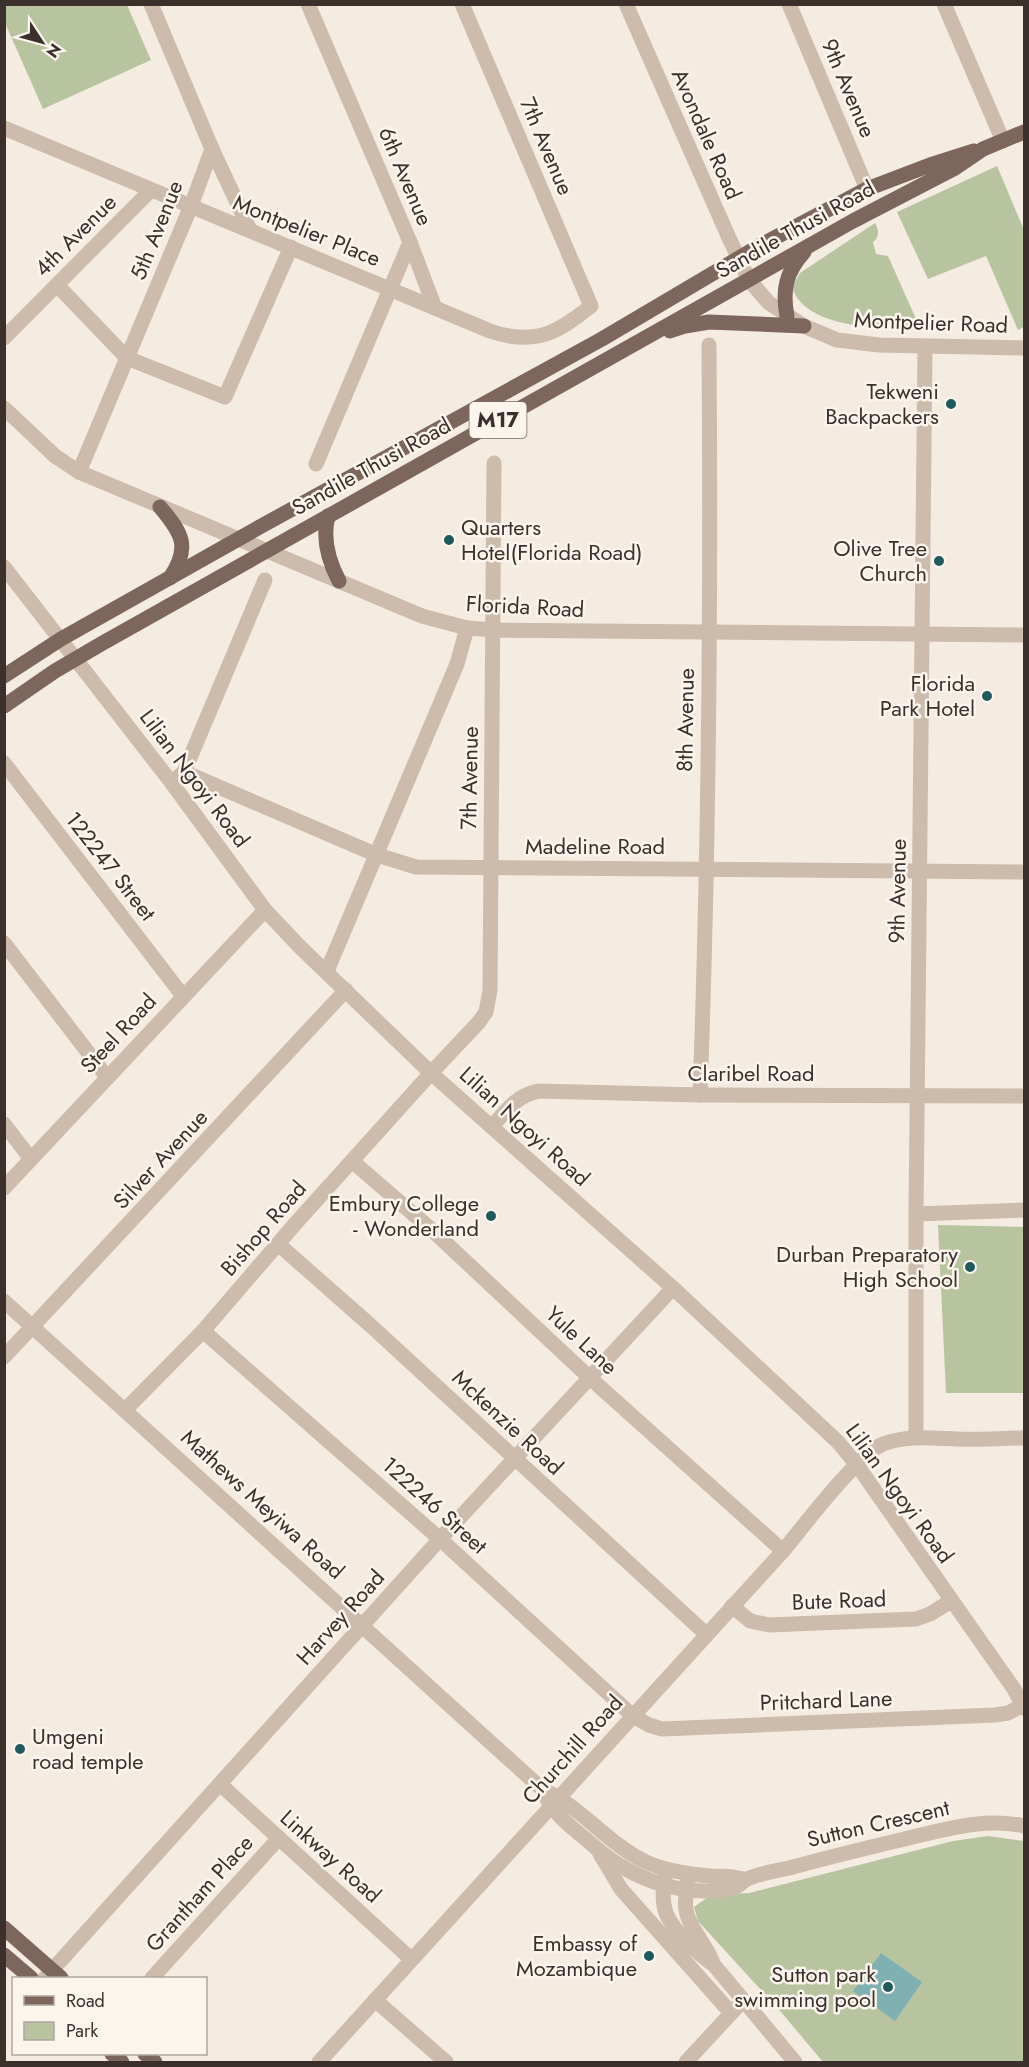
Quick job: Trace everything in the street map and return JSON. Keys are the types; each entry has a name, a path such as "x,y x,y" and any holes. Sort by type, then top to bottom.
{"main road":[{"name":"Sandile Thusi Road","path":"4,676 61,639 592,345 738,257 867,189 961,154 983,149 1024,132"},
{"name":"Sandile Thusi Road","path":"4,706 76,658 632,344 955,168 983,149"},
{"path":"787,316 784,299 785,285 797,260 810,245"},
{"path":"632,344 685,326 709,322 804,326"},
{"path":"160,507 175,526 183,542 179,564 170,578"},
{"path":"328,516 325,532 327,555 339,580"},
{"path":"4,1928 53,1976"},
{"path":"4,1955 30,1977"}],"street":[{"path":"151,4 212,149 250,230"},
{"name":"6th Avenue","path":"308,4 410,242 316,464"},
{"name":"7th Avenue","path":"462,4 591,306"},
{"name":"Avondale Road","path":"626,4 749,280"},
{"name":"9th Avenue","path":"789,4 867,189"},
{"path":"944,4 1003,141"},
{"name":"Montpelier Place","path":"4,128 510,338 527,339 558,329 591,306"},
{"name":"5th Avenue","path":"79,472 212,149"},
{"name":"4th Avenue","path":"4,338 151,190"},
{"path":"410,242 435,308"},
{"path":"57,285 127,358 212,393 226,396 291,247"},
{"name":"Montpelier Road","path":"749,280 769,303 787,316 837,340 925,346 1024,348"},
{"name":"8th Avenue","path":"700,1095 709,633 709,345"},
{"name":"9th Avenue","path":"916,1437 916,1214 925,346"},
{"name":"Florida Road","path":"4,408 55,456 79,472 422,616 467,628 709,633 1024,635"},
{"name":"7th Avenue","path":"431,1072 479,1022 486,1012 490,990 494,464"},
{"name":"Lilian Ngoyi Road","path":"4,567 171,782 265,910 300,947 431,1072 673,1288 838,1442 857,1465 1014,1689 1024,1707"},
{"path":"171,782 184,772 265,580"},
{"path":"327,971 457,664 467,628"},
{"name":"122247 Street","path":"4,763 183,996"},
{"name":"Madeline Road","path":"184,772 377,855 416,867 1024,872"},
{"name":"Steel Road","path":"4,1188 265,910"},
{"path":"4,943 107,1077"},
{"name":"Silver Avenue","path":"4,1357 346,990"},
{"name":"Bishop Road","path":"125,1410 203,1331 431,1072"},
{"name":"Claribel Road","path":"492,1126 514,1101 526,1094 539,1091 700,1095 1024,1096"},
{"path":"4,1124 32,1159"},
{"name":"Yule Lane","path":"352,1161 433,1231 590,1378 783,1551"},
{"path":"916,1214 1024,1210"},
{"name":"Mckenzie Road","path":"278,1244 706,1634"},
{"name":"Harvey Road","path":"53,1976 440,1539 673,1288"},
{"name":"Mathews Meyiwa Road","path":"4,1301 555,1801 598,1850 620,1866 663,1886"},
{"name":"122246 Street","path":"203,1331 440,1539 633,1716"},
{"name":"Churchill Road","path":"319,2062 873,1449 882,1444 916,1437 1024,1438"},
{"name":"Bute Road","path":"732,1606 750,1621 770,1625 916,1619 930,1614 951,1601"},
{"name":"Pritchard Lane","path":"633,1716 662,1730 995,1715 1024,1707"},
{"name":"Linkway Road","path":"221,1785 411,1959"},
{"name":"Mathews Meyiwa Road","path":"555,1801 618,1846 666,1870"},
{"name":"Sutton Crescent","path":"663,1886 736,1876 745,1880 934,1832 980,1823 1005,1822 1024,1825"},
{"name":"Grantham Place","path":"153,1977 279,1838"},
{"path":"598,1850 621,1890 731,2013"},
{"path":"666,1870 663,1886 666,1913 674,1926 701,1956 714,1965 795,2062"},
{"name":"Sutton Crescent","path":"666,1870 688,1882"},
{"path":"688,1882 685,1908 689,1922 708,1949 714,1965"},
{"path":"375,2000 446,2062"},
{"path":"686,2062 743,2000"}],"green space":[{"path":"4,5 127,5 151,60 43,109 5,23"},
{"path":"997,166 1024,230 1024,327 1018,330 986,256 928,279 897,212"},
{"path":"875,223 878,233 873,242 876,254 888,256 921,330 868,327 829,319 813,312 800,301 792,287 800,273"},
{"path":"938,1225 1024,1227 1024,1393 946,1393"},
{"path":"988,1836 1024,1841 1024,2062 823,2062 698,1921 694,1907 711,1895 749,1893 953,1841"}],"water":[{"name":"Sutton park swimming pool","path":"881,1953 922,1982 895,2021 853,1991"}],"place":[{"name":"Tekweni Backpackers","path":"951,404"},
{"name":"Quarters Hotel(Florida Road)","path":"449,540"},
{"name":"Olive Tree Church","path":"939,561"},
{"name":"Florida Park Hotel","path":"987,696"},
{"name":"Embury College - Wonderland","path":"491,1216"},
{"name":"Durban Preparatory High School","path":"970,1267"},
{"name":"Umgeni road temple","path":"20,1749"},
{"name":"Embassy of Mozambique","path":"649,1956"},
{"name":"Sutton park swimming pool","path":"888,1987"}]}
